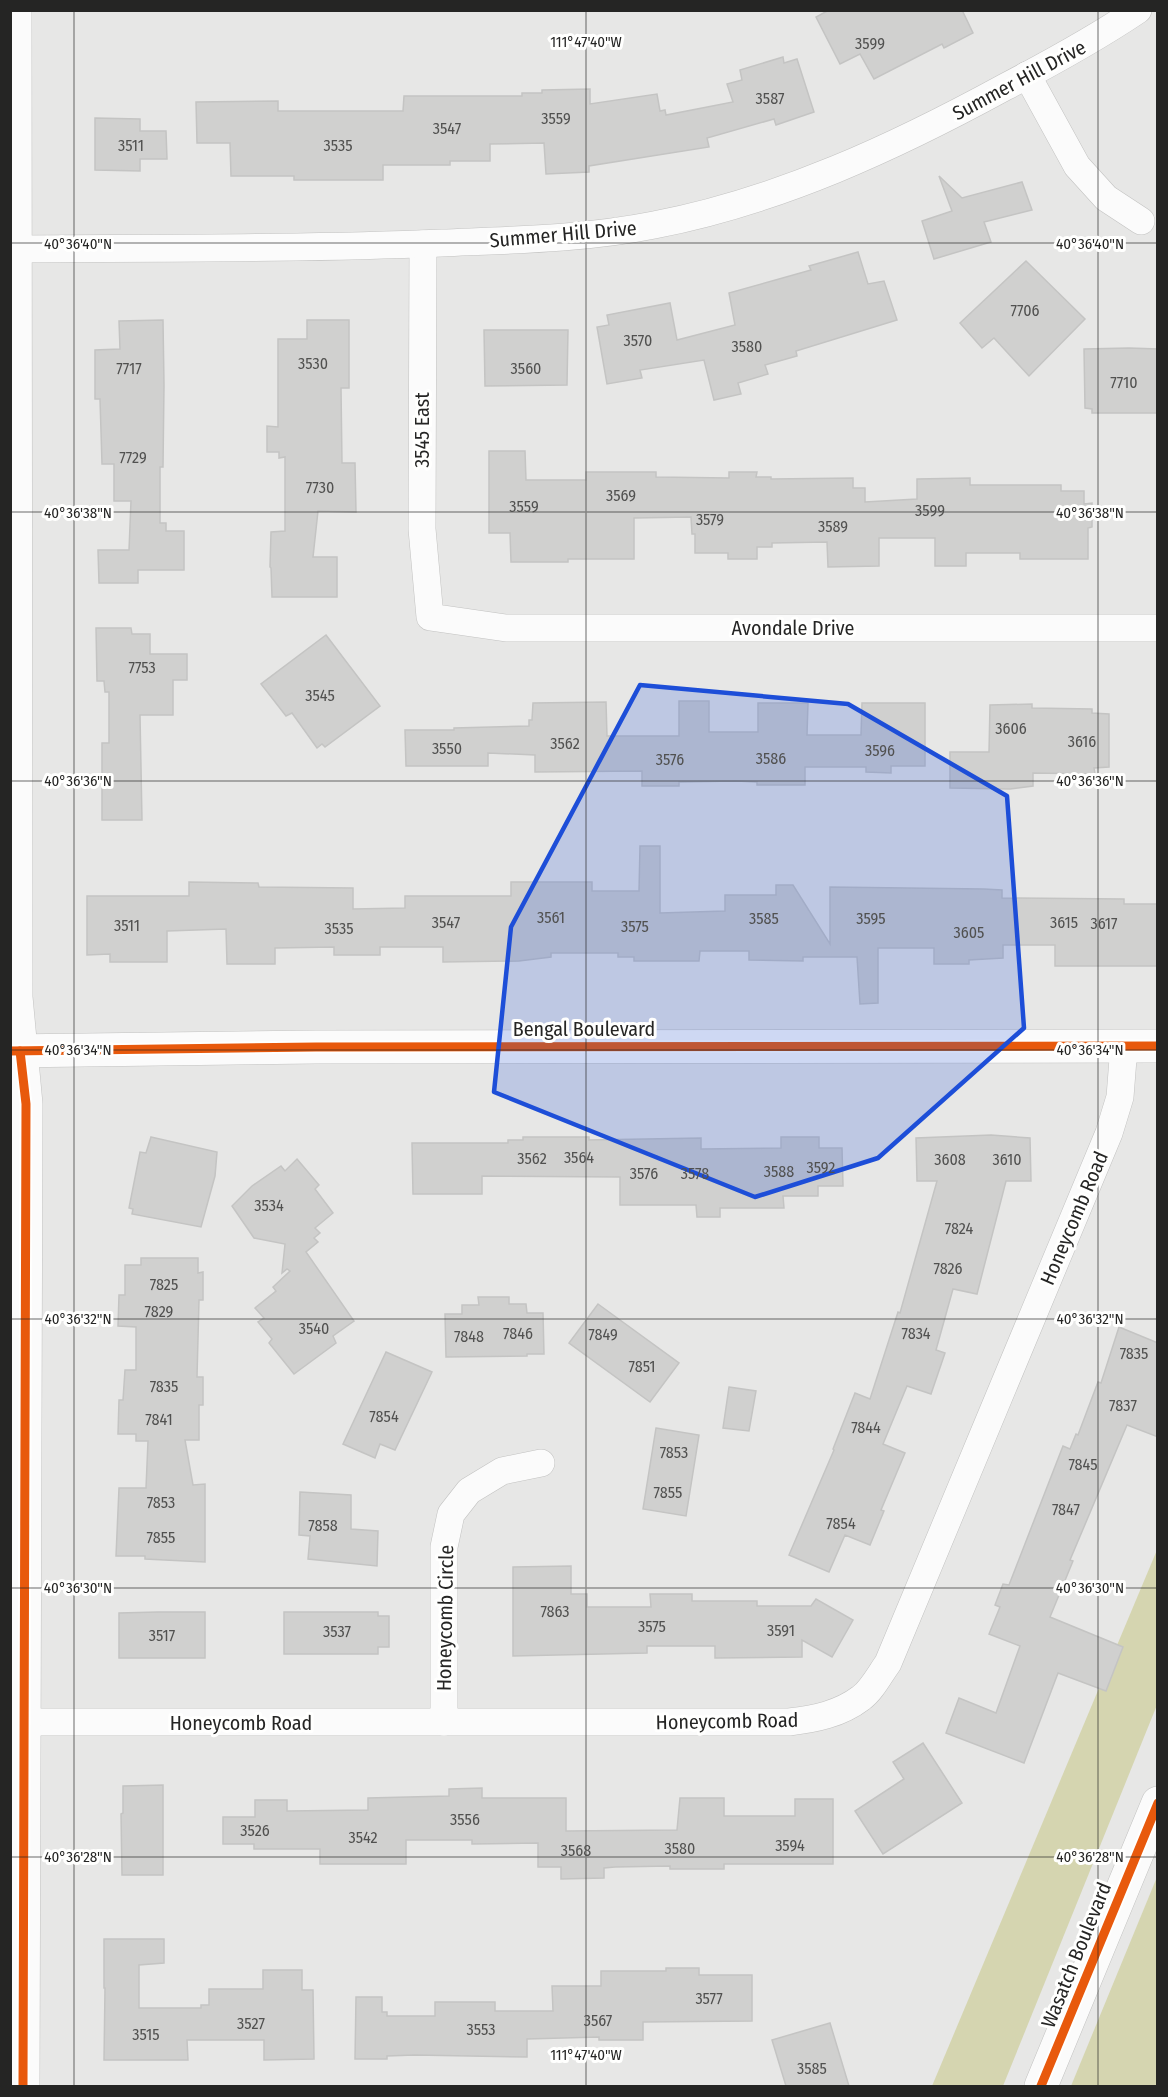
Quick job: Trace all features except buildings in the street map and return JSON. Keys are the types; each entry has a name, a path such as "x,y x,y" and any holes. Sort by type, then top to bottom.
{"main road":[{"path":"15,10 13,249 15,1051 26,1104 23,2086"},
{"name":"Bengal Boulevard","path":"15,1051 316,1047 1158,1046"},
{"name":"Wasatch Boulevard","path":"1041,2086 1158,1803"}],"street":[{"name":"Summer Hill Drive","path":"13,249 342,247 423,244 564,238 655,225 747,201 841,168 938,124 1090,42 1138,10"},
{"path":"1028,75 1077,166 1106,198 1141,220"},
{"name":"3545 East","path":"423,244 422,528 430,617"},
{"name":"Avondale Drive","path":"430,617 506,628 1158,628"},
{"name":"Honeycomb Road","path":"24,1722 789,1722 816,1719 840,1710 863,1697 888,1663 1109,1133 1120,1097 1124,1046"},
{"name":"Honeycomb Circle","path":"444,1722 444,1547 451,1514 469,1491 502,1471 541,1463"}],"highlighted area":[{"path":"640,685 848,704 1007,796 1024,1028 878,1158 755,1197 494,1092 511,927"}],"green space":[{"path":"1157,1550 1157,1705 1003,2086 932,2086"},
{"path":"1157,1877 1157,2086 1071,2086"}],"cycle path":[{"path":"10,1051 316,1047 1158,1046"},
{"path":"20,1051 26,1104 23,2086"},
{"path":"1041,2086 1158,1803"}]}
